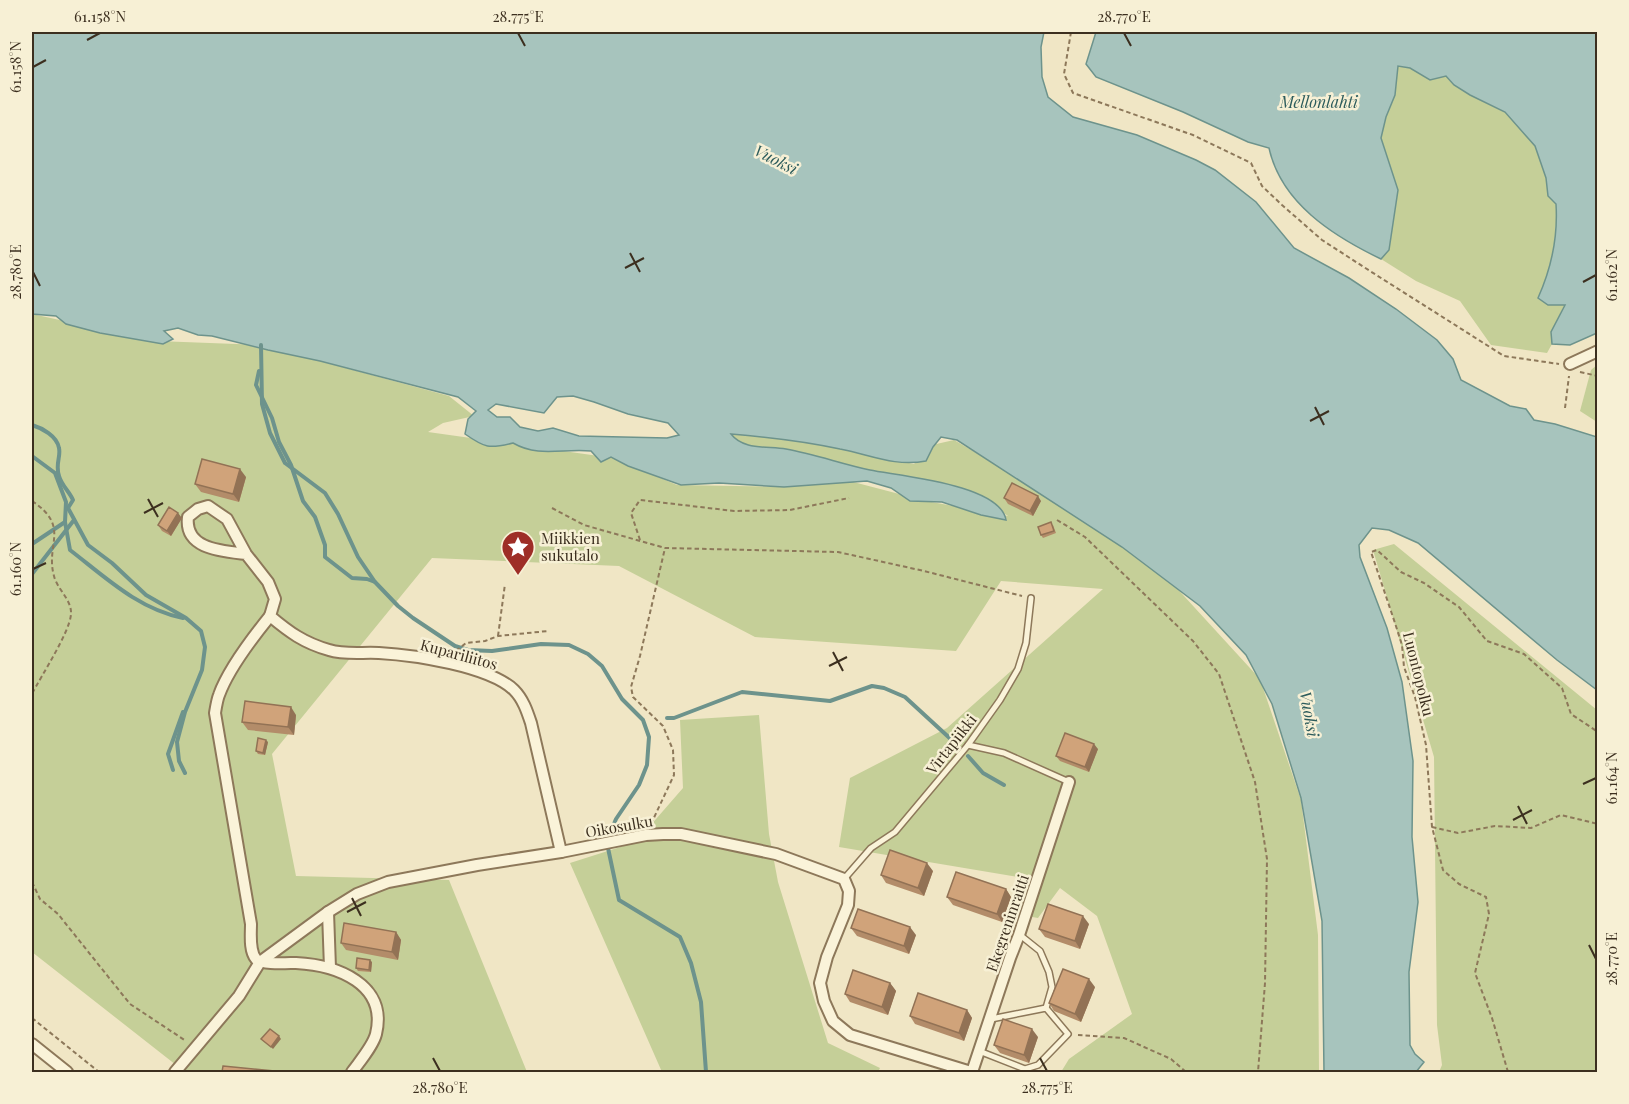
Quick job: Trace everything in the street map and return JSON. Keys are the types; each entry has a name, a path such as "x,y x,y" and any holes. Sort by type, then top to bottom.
{"street":[{"path":"1570,364 1598,351"},
{"path":"246,554 220,551 192,539 187,528 188,517 198,509 208,506 226,519 246,554 268,582 275,599 270,616 252,639 219,695 215,713 251,924 254,958 260,962 330,968 358,981 375,1000 378,1017 376,1035 352,1072"},
{"name":"Kupariliitos","path":"270,616 299,639 330,651 396,654 431,660 491,676 515,691 527,710 531,723 561,852"},
{"name":"Ekegreninraitti","path":"971,1072 1069,782"},
{"name":"Oikosulku","path":"175,1072 239,996 260,962 328,912 357,894 388,882 646,835 681,834 776,854 844,879"},
{"path":"844,879 849,891 848,905 827,957 820,983 824,1001 833,1021 850,1035 971,1072"},
{"path":"328,912 330,968"},
{"path":"32,1044 67,1072"}],"lane":[{"name":"Virtapiikki","path":"844,879 871,848 895,832 968,745 1000,700 1018,669 1026,643 1031,598"},
{"path":"968,745 1004,753 1069,782"},
{"path":"1019,935 1040,951 1049,972 1052,987 1046,1008"},
{"path":"990,1020 1046,1008"},
{"path":"979,1051 1025,1069 1038,1065 1068,1034 1046,1008"}],"path":[{"path":"1071,32 1064,74 1073,93 1193,135 1251,163 1263,186 1322,240 1504,356 1554,365 1570,364 1565,408"},
{"path":"640,540 631,513 640,500 734,511 790,510 849,498"},
{"path":"32,501 44,512 55,530 53,574 71,613 66,631 32,694"},
{"path":"552,508 584,525 665,548 838,552 1031,598"},
{"path":"1057,520 1085,537 1193,641 1219,674 1255,782 1267,859 1265,983 1258,1072"},
{"path":"646,835 674,775 673,750 663,726 633,697 631,687 665,548"},
{"name":"Luontopolku","path":"1508,1072 1492,1018 1475,973 1489,914 1486,897 1459,884 1443,870 1432,827 1426,745 1415,697 1404,667 1402,645 1371,552 1377,550 1401,572 1424,583 1459,607 1486,641 1524,654 1562,688 1571,714 1598,732"},
{"path":"498,636 505,584"},
{"path":"457,650 466,643 485,641 498,636 548,631"},
{"path":"1432,827 1458,832 1496,826 1531,828 1561,815 1598,824"},
{"path":"32,882 40,898 58,914 130,1004 196,1047"},
{"path":"32,1018 99,1072"},
{"path":"1068,1034 1124,1038 1171,1059 1186,1072"}],"green space":[{"path":"1398,66 1410,68 1430,80 1446,76 1454,85 1470,95 1505,112 1535,146 1546,178 1548,196 1556,204 1553,252 1538,298 1565,304 1551,332 1552,344 1547,353 1491,345 1460,301 1416,281 1381,259 1389,250 1398,190 1381,138 1395,95"},
{"path":"32,314 157,341 261,345 449,396 474,416 443,423 428,432 613,458 677,485 792,487 809,481 838,478 926,501 1008,516 990,504 719,443 715,433 767,433 914,464 932,445 954,440 1036,487 1122,543 1173,584 1260,679 1301,800 1318,935 1319,1072 1061,1072 1069,1059 1132,1014 1097,916 1060,888 1038,918 1014,914 1018,877 839,847 850,778 947,728 1103,589 1001,581 956,651 755,637 619,566 432,558 272,754 296,876 449,880 527,1072 185,1072 32,952"},
{"path":"1597,365 1597,422 1580,411 1591,370"},
{"path":"1394,544 1597,710 1597,1072 1439,1072 1442,1065 1437,1025 1434,757 1373,550"},
{"path":"759,715 769,834 778,882 828,1043 880,1068 878,1072 662,1072 570,863 636,842 683,788 680,720"}],"water":[{"name":"Vuoksi","path":"32,32 1044,32 1041,47 1042,77 1048,97 1073,117 1137,135 1215,170 1256,202 1294,248 1349,278 1437,340 1453,359 1461,380 1510,406 1526,409 1534,420 1597,437 1597,690 1557,660 1418,543 1389,530 1372,528 1359,545 1360,557 1387,628 1402,682 1413,761 1412,837 1418,902 1409,972 1410,1045 1415,1054 1424,1062 1416,1072 1324,1072 1322,921 1301,798 1272,704 1246,655 1200,606 1122,547 957,440 941,437 926,461 904,462 883,460 813,444 731,434 742,443 749,445 796,451 870,470 924,479 968,490 986,498 1000,508 1006,520 981,515 942,502 910,501 891,488 867,481 784,487 719,483 681,485 628,466 611,457 601,462 591,451 532,450 513,443 488,446 465,434 468,419 476,411 458,397 320,361 212,336 198,335 178,328 164,331 173,339 163,344 100,333 66,324 56,316 32,314","holes":["573,396 628,414 668,423 679,435 667,438 579,436 553,428 538,431 520,427 510,417 497,417 488,410 496,404 544,413 557,397"]},
{"name":"Mellonlahti","path":"1096,32 1597,32 1597,333 1570,345 1552,344 1551,332 1565,305 1548,305 1538,298 1553,252 1556,204 1548,196 1546,178 1535,146 1505,112 1470,95 1454,85 1446,76 1430,80 1410,68 1398,66 1395,95 1381,138 1398,190 1389,250 1381,259 1345,240 1312,216 1285,185 1275,168 1269,148 1248,142 1183,112 1096,77 1086,64"}],"building":[{"path":"202,459 240,469 233,494 195,484"},
{"path":"1012,483 1038,496 1030,511 1004,498"},
{"path":"169,507 178,513 167,531 158,525"},
{"path":"1051,522 1054,531 1041,535 1038,527"},
{"path":"245,701 291,707 288,727 242,722"},
{"path":"1065,733 1094,744 1085,767 1056,756"},
{"path":"258,738 266,740 263,753 256,751"},
{"path":"890,850 927,863 918,888 881,875"},
{"path":"956,872 1006,889 997,914 947,897"},
{"path":"1048,904 1083,916 1075,941 1039,929"},
{"path":"858,909 910,927 904,946 851,928"},
{"path":"344,923 396,932 392,952 341,943"},
{"path":"357,958 370,960 369,970 356,968"},
{"path":"1063,969 1089,979 1075,1014 1049,1003"},
{"path":"853,970 890,983 882,1007 845,994"},
{"path":"918,993 967,1010 959,1033 910,1016"},
{"path":"1003,1019 1032,1029 1024,1055 994,1045"},
{"path":"270,1029 279,1036 271,1047 261,1039"},
{"path":"223,1066 274,1071 274,1072 222,1072"}],"waterway":[{"path":"261,345 262,404 270,433 285,463 325,493 338,514 358,557 375,582 398,606 455,646 468,650 492,651 541,644 569,645 588,654 602,666 622,699 643,720 649,737 647,765 639,785 616,819 609,836"},
{"path":"259,371 256,385 272,418 279,442 291,465 303,501 315,517 325,545 325,557 352,578 375,582"},
{"path":"32,425 48,433 58,444 59,476 73,500 68,508 88,545 112,563 146,595 186,618 201,631 205,647 202,670 185,712 177,742 179,761 185,773"},
{"path":"32,456 55,473 66,502 65,522 70,550 137,600 167,614 183,618"},
{"path":"32,574 74,520"},
{"path":"32,544 65,522"},
{"path":"667,718 674,718 742,692 830,701 872,686 884,688 905,697 955,743"},
{"path":"173,770 168,754 183,712"},
{"path":"968,756 983,773 1004,785"},
{"path":"608,848 619,900 680,937 691,963 701,1002 706,1072"}],"place":[{"name":"Miikkien sukutalo","path":"518,576"}]}
